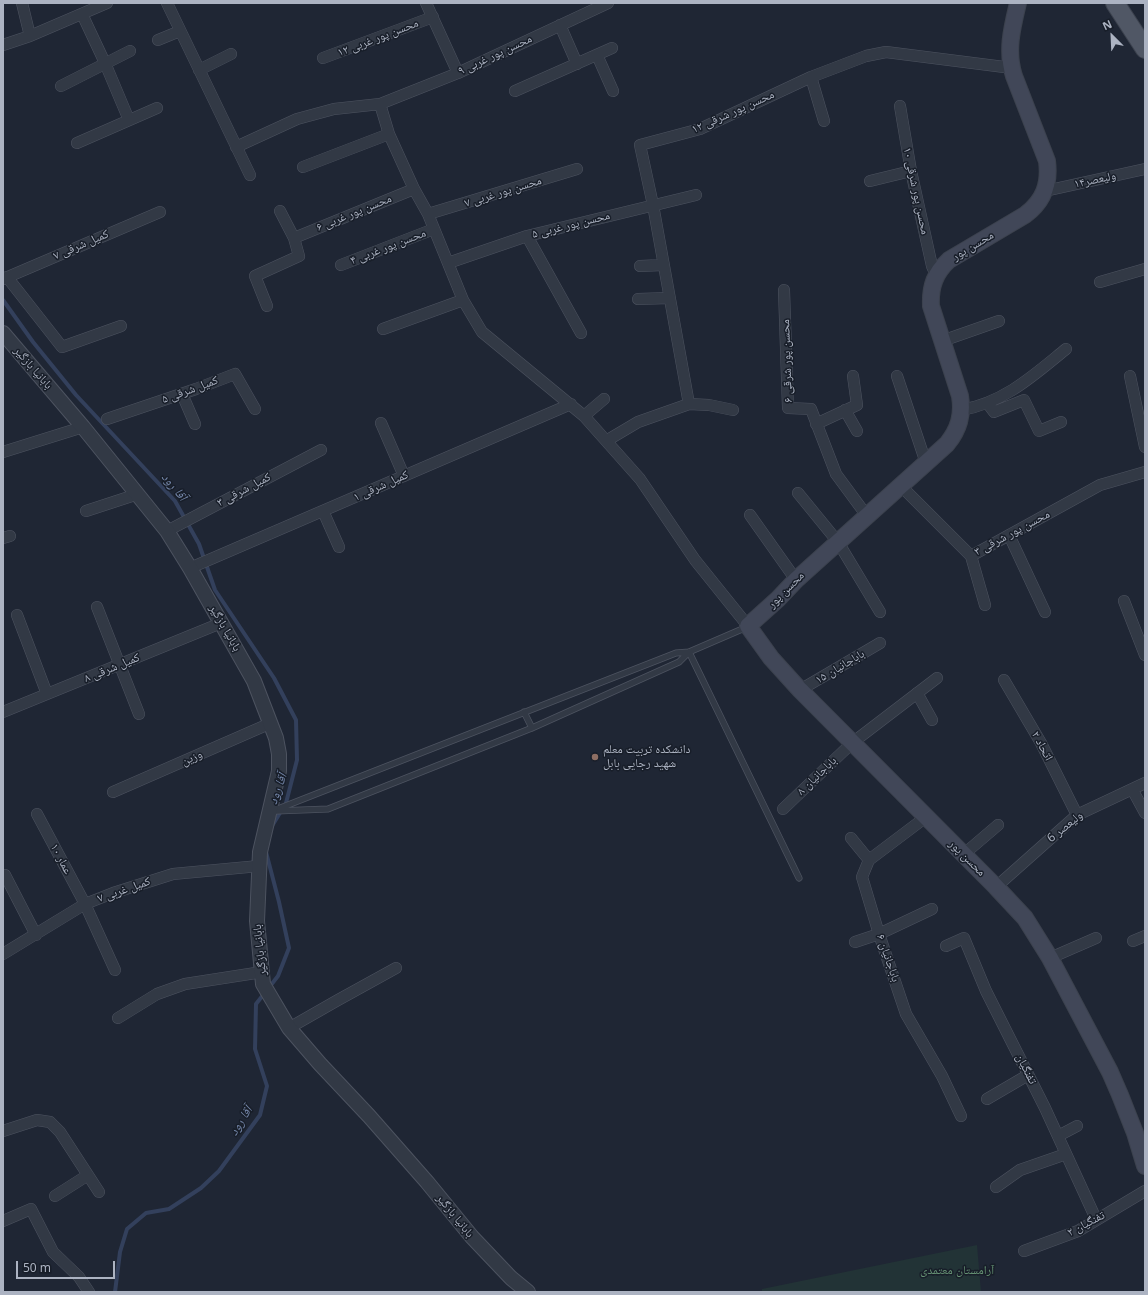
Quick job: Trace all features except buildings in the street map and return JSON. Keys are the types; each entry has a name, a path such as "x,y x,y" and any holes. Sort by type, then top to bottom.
{"main road":[{"name":"محسن پور","path":"1018,3 1010,41 1012,68 1047,161 1048,172 1045,191 1040,201 1029,212 949,260 936,275 931,290 931,306 960,396 961,410 958,426 954,436 796,580 778,599 748,626 772,658 800,690 964,854 1025,918 1050,958 1110,1072 1135,1133 1145,1166"},
{"path":"1114,3 1145,49"}],"street":[{"path":"22,3 30,36"},
{"path":"3,45 30,36 107,3"},
{"path":"167,3 250,176"},
{"path":"426,3 458,73"},
{"name":"محسن پور غربی ۹","path":"236,147 297,119 334,109 380,104 458,73 608,3"},
{"path":"82,14 129,120"},
{"name":"محسن پور غربی ۱۲","path":"324,58 433,17"},
{"path":"560,25 577,64"},
{"path":"158,40 180,31"},
{"path":"515,91 612,48"},
{"path":"61,86 130,51"},
{"name":"محسن پور شرقی ۱۲","path":"689,404 653,205 640,145 700,129 811,78 866,56 886,52 1012,68"},
{"path":"199,70 231,54"},
{"path":"597,55 613,91"},
{"path":"811,78 824,121"},
{"path":"380,104 390,134 414,189 428,214 463,300 482,332 572,404 584,416 640,479 695,560 748,626"},
{"name":"محسن پور شرقی ۱۰","path":"900,106 911,171 932,266 936,275"},
{"path":"77,143 157,108"},
{"path":"303,167 390,134"},
{"name":"محسن پور غربی ۷","path":"428,214 577,169"},
{"name":"ولیعصر۱۴","path":"1045,191 1145,169"},
{"path":"870,181 911,171"},
{"name":"محسن پور غربی ۶","path":"294,238 414,189"},
{"name":"محسن پور غربی ۵","path":"448,263 527,236 696,195"},
{"path":"268,306 255,276 299,256 294,238 280,211"},
{"name":"کمیل شرقی ۷","path":"5,278 160,212"},
{"name":"محسن پور غربی ۴","path":"341,265 434,229"},
{"path":"527,236 581,333"},
{"path":"640,266 663,265"},
{"path":"1100,282 1145,269"},
{"path":"5,278 62,347 121,326"},
{"name":"محسن پور شرقی ۶","path":"784,290 788,408 811,409 836,474 867,516"},
{"path":"638,300 670,298"},
{"path":"383,329 463,300"},
{"path":"942,341 999,321"},
{"name":"بابانیا بازگیر","path":"3,333 83,427 167,531 190,568 254,681 271,723 279,754 279,771 260,852 257,921 263,978 281,1015 289,1028 320,1064 369,1116 472,1237 510,1278 528,1292"},
{"path":"961,410 988,404 1023,384 1066,349"},
{"name":"کمیل شرقی ۵","path":"107,419 182,394 235,374 255,409"},
{"path":"816,424 857,405 853,376"},
{"path":"897,376 926,462"},
{"path":"1130,376 1145,448"},
{"path":"182,394 195,424"},
{"path":"584,416 604,399"},
{"path":"988,404 994,412 1024,400 1039,431 1061,422"},
{"name":"کمیل شرقی ۱","path":"190,568 572,404"},
{"path":"606,441 638,422 689,404 710,405 734,410"},
{"path":"845,410 856,431"},
{"path":"381,423 404,476"},
{"path":"3,452 83,427"},
{"name":"کمیل شرقی ۳","path":"167,531 321,450"},
{"name":"محسن پور شرقی ۳","path":"900,485 971,556 1100,485 1145,472"},
{"path":"798,493 838,542 880,612"},
{"path":"86,511 138,494"},
{"path":"323,511 339,547"},
{"path":"750,515 796,580"},
{"path":"1009,535 1045,612"},
{"path":"971,556 985,606"},
{"path":"1124,601 1140,630 1145,655"},
{"path":"97,607 139,714"},
{"path":"17,615 47,694"},
{"name":"کمیل شرقی ۸","path":"3,712 221,623"},
{"name":"باباجانیان ۱۵","path":"800,690 880,643"},
{"name":"باباجانیان ۸","path":"782,809 852,743 936,678"},
{"name":"اتحاد ۲","path":"1004,680 1041,743 1077,814"},
{"path":"917,693 932,720"},
{"name":"وزین","path":"113,792 271,723"},
{"name":"ولیعصر 6","path":"996,887 1077,814 1145,783"},
{"path":"1132,789 1145,812"},
{"name":"عمار ۱۰","path":"37,814 86,904 115,970"},
{"path":"851,838 869,860 926,817"},
{"path":"964,854 998,825"},
{"name":"باباجانیان ۶","path":"869,860 862,877 879,934 906,1014 942,1076 960,1116"},
{"name":"کمیل غربی ۷","path":"3,954 86,904 113,893 173,874 259,866"},
{"path":"6,875 36,935"},
{"path":"855,942 879,934 932,909"},
{"path":"1133,941 1145,936"},
{"name":"تفنگیان","path":"946,946 964,938 986,991 1058,1136 1096,1219"},
{"path":"1050,958 1096,938"},
{"path":"289,1028 396,968"},
{"path":"118,1018 157,994 186,984 263,978"},
{"path":"987,1099 1028,1075"},
{"path":"3,1131 37,1120 50,1122 60,1132 99,1192"},
{"path":"1058,1136 1077,1126"},
{"path":"996,1187 1020,1170 1066,1154"},
{"path":"55,1196 88,1175"},
{"name":"تفنگیان ۲","path":"1024,1251 1078,1231 1145,1190"},
{"path":"3,1221 31,1209 53,1252 79,1277 89,1292"}],"lane":[{"path":"270,812 676,653 689,652 748,626"},
{"path":"270,812 328,809 532,728 679,662 689,652"},
{"path":"689,652 799,878"},
{"path":"524,712 532,728"}],"green space":[{"name":"آرامستان معتمدی","path":"977,1245 981,1292 762,1292 762,1289"}],"waterway":[{"name":"آقا رود","path":"3,300 33,342 76,395 175,501 199,544 215,590 274,678 296,720 297,760 286,803 272,826"},
{"name":"آقا رود","path":"115,1292 120,1252 127,1229 146,1213 169,1209 201,1188 219,1171 260,1115 267,1086 255,1049 256,1004 278,976 289,948 266,852"}],"place":[{"name":"دانشکده تربیت معلم شهید رجایی بابل","path":"595,757"}]}
